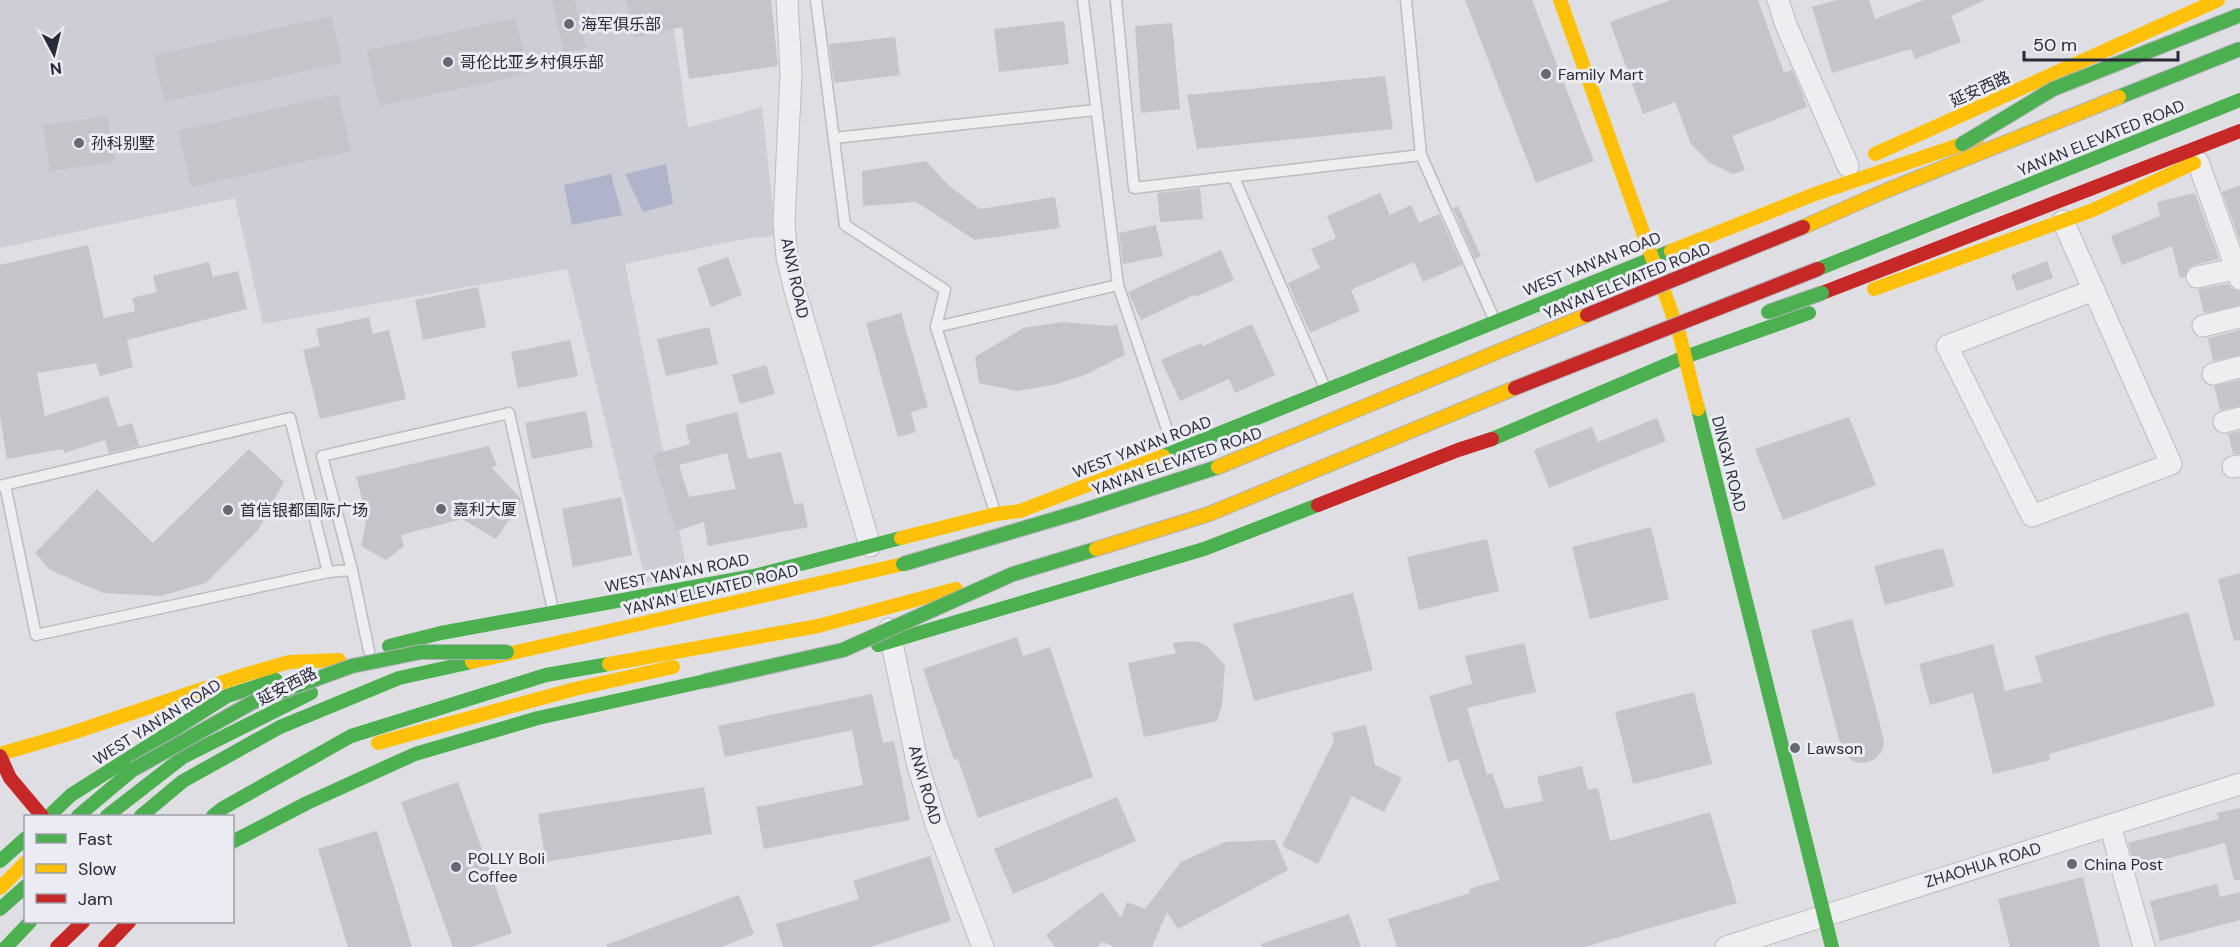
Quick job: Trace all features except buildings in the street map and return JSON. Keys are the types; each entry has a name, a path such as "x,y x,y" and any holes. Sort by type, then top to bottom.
{"main road":[{"name":"DINGXI ROAD","path":"1560,0 1684,336 1685,357 1832,947"},
{"name":"延安西路","path":"1793,202 1848,165 2218,0"},
{"path":"1885,191 2053,89 2240,15"},
{"name":"WEST YAN'AN ROAD","path":"50,815 71,795 227,696 369,651 441,633 754,576 996,514 1020,511 1175,453 1793,202 2240,49"},
{"name":"YAN'AN ELEVATED ROAD","path":"142,815 183,781 280,727 399,678 903,564 1082,511 1236,461 1459,366 1725,260 1885,191 2240,49"},
{"name":"YAN'AN ELEVATED ROAD","path":"214,815 351,736 546,675 818,626 1013,574 1209,514 1516,387 2240,100"},
{"path":"237,822 247,808 360,748 575,689 886,617 1684,336 2021,202 2240,121"},
{"path":"1755,316 2175,157 2240,130"},
{"path":"1863,293 2093,210 2240,142"},
{"path":"578,723 891,642 1204,549 1458,450 1488,441 1685,357 1819,309"},
{"path":"1667,348 1684,336"},
{"path":"1516,387 1624,360"},
{"path":"1263,486 1309,486"},
{"path":"1331,486 1365,486"},
{"path":"234,842 307,803 415,754 538,718 843,650 1013,574"},
{"name":"延安西路","path":"108,815 183,757 329,684 502,623"},
{"path":"79,815 134,769 253,702 352,666 421,652 507,652"},
{"path":"41,815 10,778 0,755 289,662 339,660"},
{"path":"234,842 320,811 422,765 478,750"},
{"path":"0,861 24,840"},
{"path":"0,888 24,864"},
{"path":"0,909 24,888"},
{"path":"6,947 28,923"},
{"path":"57,947 81,923"},
{"path":"105,947 127,923"}],"street":[{"name":"ANXI ROAD","path":"787,0 791,74 784,223 787,257 799,306 870,546"},
{"path":"1778,0 1786,26 1848,165"},
{"path":"2197,277 2239,272 2198,162"},
{"path":"2063,221 2094,290 2171,464 2023,518 1947,346 2094,290"},
{"path":"2203,326 2240,317"},
{"path":"2213,374 2240,367"},
{"name":"ANXI ROAD","path":"886,617 921,776 936,824 983,947"},
{"name":"ZHAOHUA ROAD","path":"1726,947 2240,784"},
{"path":"2110,825 2144,947"}],"lane":[{"path":"816,0 845,225 945,290 936,327 996,514"},
{"path":"1083,0 1118,285 1175,453"},
{"path":"1116,0 1134,188 1421,155"},
{"path":"1406,0 1421,155 1495,322"},
{"path":"834,138 1096,110"},
{"path":"1234,178 1326,391"},
{"path":"936,327 1118,285"},
{"path":"369,651 352,570 322,456 509,413 554,614"},
{"path":"328,572 290,418 2,486 36,635 328,572 352,570"}],"shaded area":[{"path":"0,0 670,0 688,128 762,107 776,236 743,239 625,264 688,574 646,582 567,269 263,324 235,198 0,248"}],"water":[{"path":"666,164 673,204 643,212 625,174"},
{"path":"611,174 622,215 572,225 564,185"}],"traffic: fast":[{"path":"1962,144 2053,89 2240,15"},
{"path":"2119,97 2240,49"},
{"path":"1818,269 2240,100"},
{"path":"1163,456 1671,251"},
{"path":"1768,312 1822,293"},
{"path":"1492,439 1685,357 1809,313"},
{"path":"1698,409 1832,947"},
{"path":"903,564 1082,511 1218,467"},
{"path":"878,645 1204,549 1318,505"},
{"path":"389,646 441,633 754,576 901,538"},
{"path":"705,681 843,650 1013,574 1096,549"},
{"path":"134,769 253,702 352,666 421,652 507,652"},
{"path":"142,815 183,781 280,727 399,678 472,662"},
{"path":"214,815 351,736 546,675 609,664"},
{"path":"50,815 71,795 227,696 276,680"},
{"path":"234,841 307,803 415,754 538,718 705,681"},
{"path":"108,815 183,757 311,693"},
{"path":"79,815 134,769"},
{"path":"0,861 24,840"},
{"path":"0,909 24,888"},
{"path":"6,947 29,923"}],"traffic: slow":[{"path":"1560,0 1679,333 1698,409"},
{"path":"1875,154 2218,0"},
{"path":"1803,227 1885,191 2119,97"},
{"path":"1671,251 1815,194 1977,139"},
{"path":"1874,289 2093,210 2194,163"},
{"path":"1218,467 1587,315"},
{"path":"1096,549 1209,514 1515,388"},
{"path":"901,538 996,514 1020,511 1163,456"},
{"path":"472,662 903,564"},
{"path":"609,664 818,626 956,589"},
{"path":"0,754 72,733 289,662 339,660"},
{"path":"378,743 575,689 673,667"},
{"path":"0,888 24,864"}],"traffic: jam":[{"path":"1822,293 2240,131"},
{"path":"1587,315 1803,227"},
{"path":"1515,388 1818,269"},
{"path":"1318,505 1492,439"},
{"path":"0,756 10,778 41,815"},
{"path":"57,947 82,923"},
{"path":"105,947 128,923"}],"place":[{"name":"海军俱乐部","path":"569,24"},
{"name":"哥伦比亚乡村俱乐部","path":"448,62"},
{"name":"Family Mart","path":"1546,74"},
{"name":"孙科别墅","path":"79,143"},
{"name":"嘉利大厦","path":"441,509"},
{"name":"首信银都国际广场","path":"228,510"},
{"name":"Lawson","path":"1795,748"},
{"name":"China Post","path":"2072,864"},
{"name":"POLLY Boli Coffee","path":"456,867"}]}
